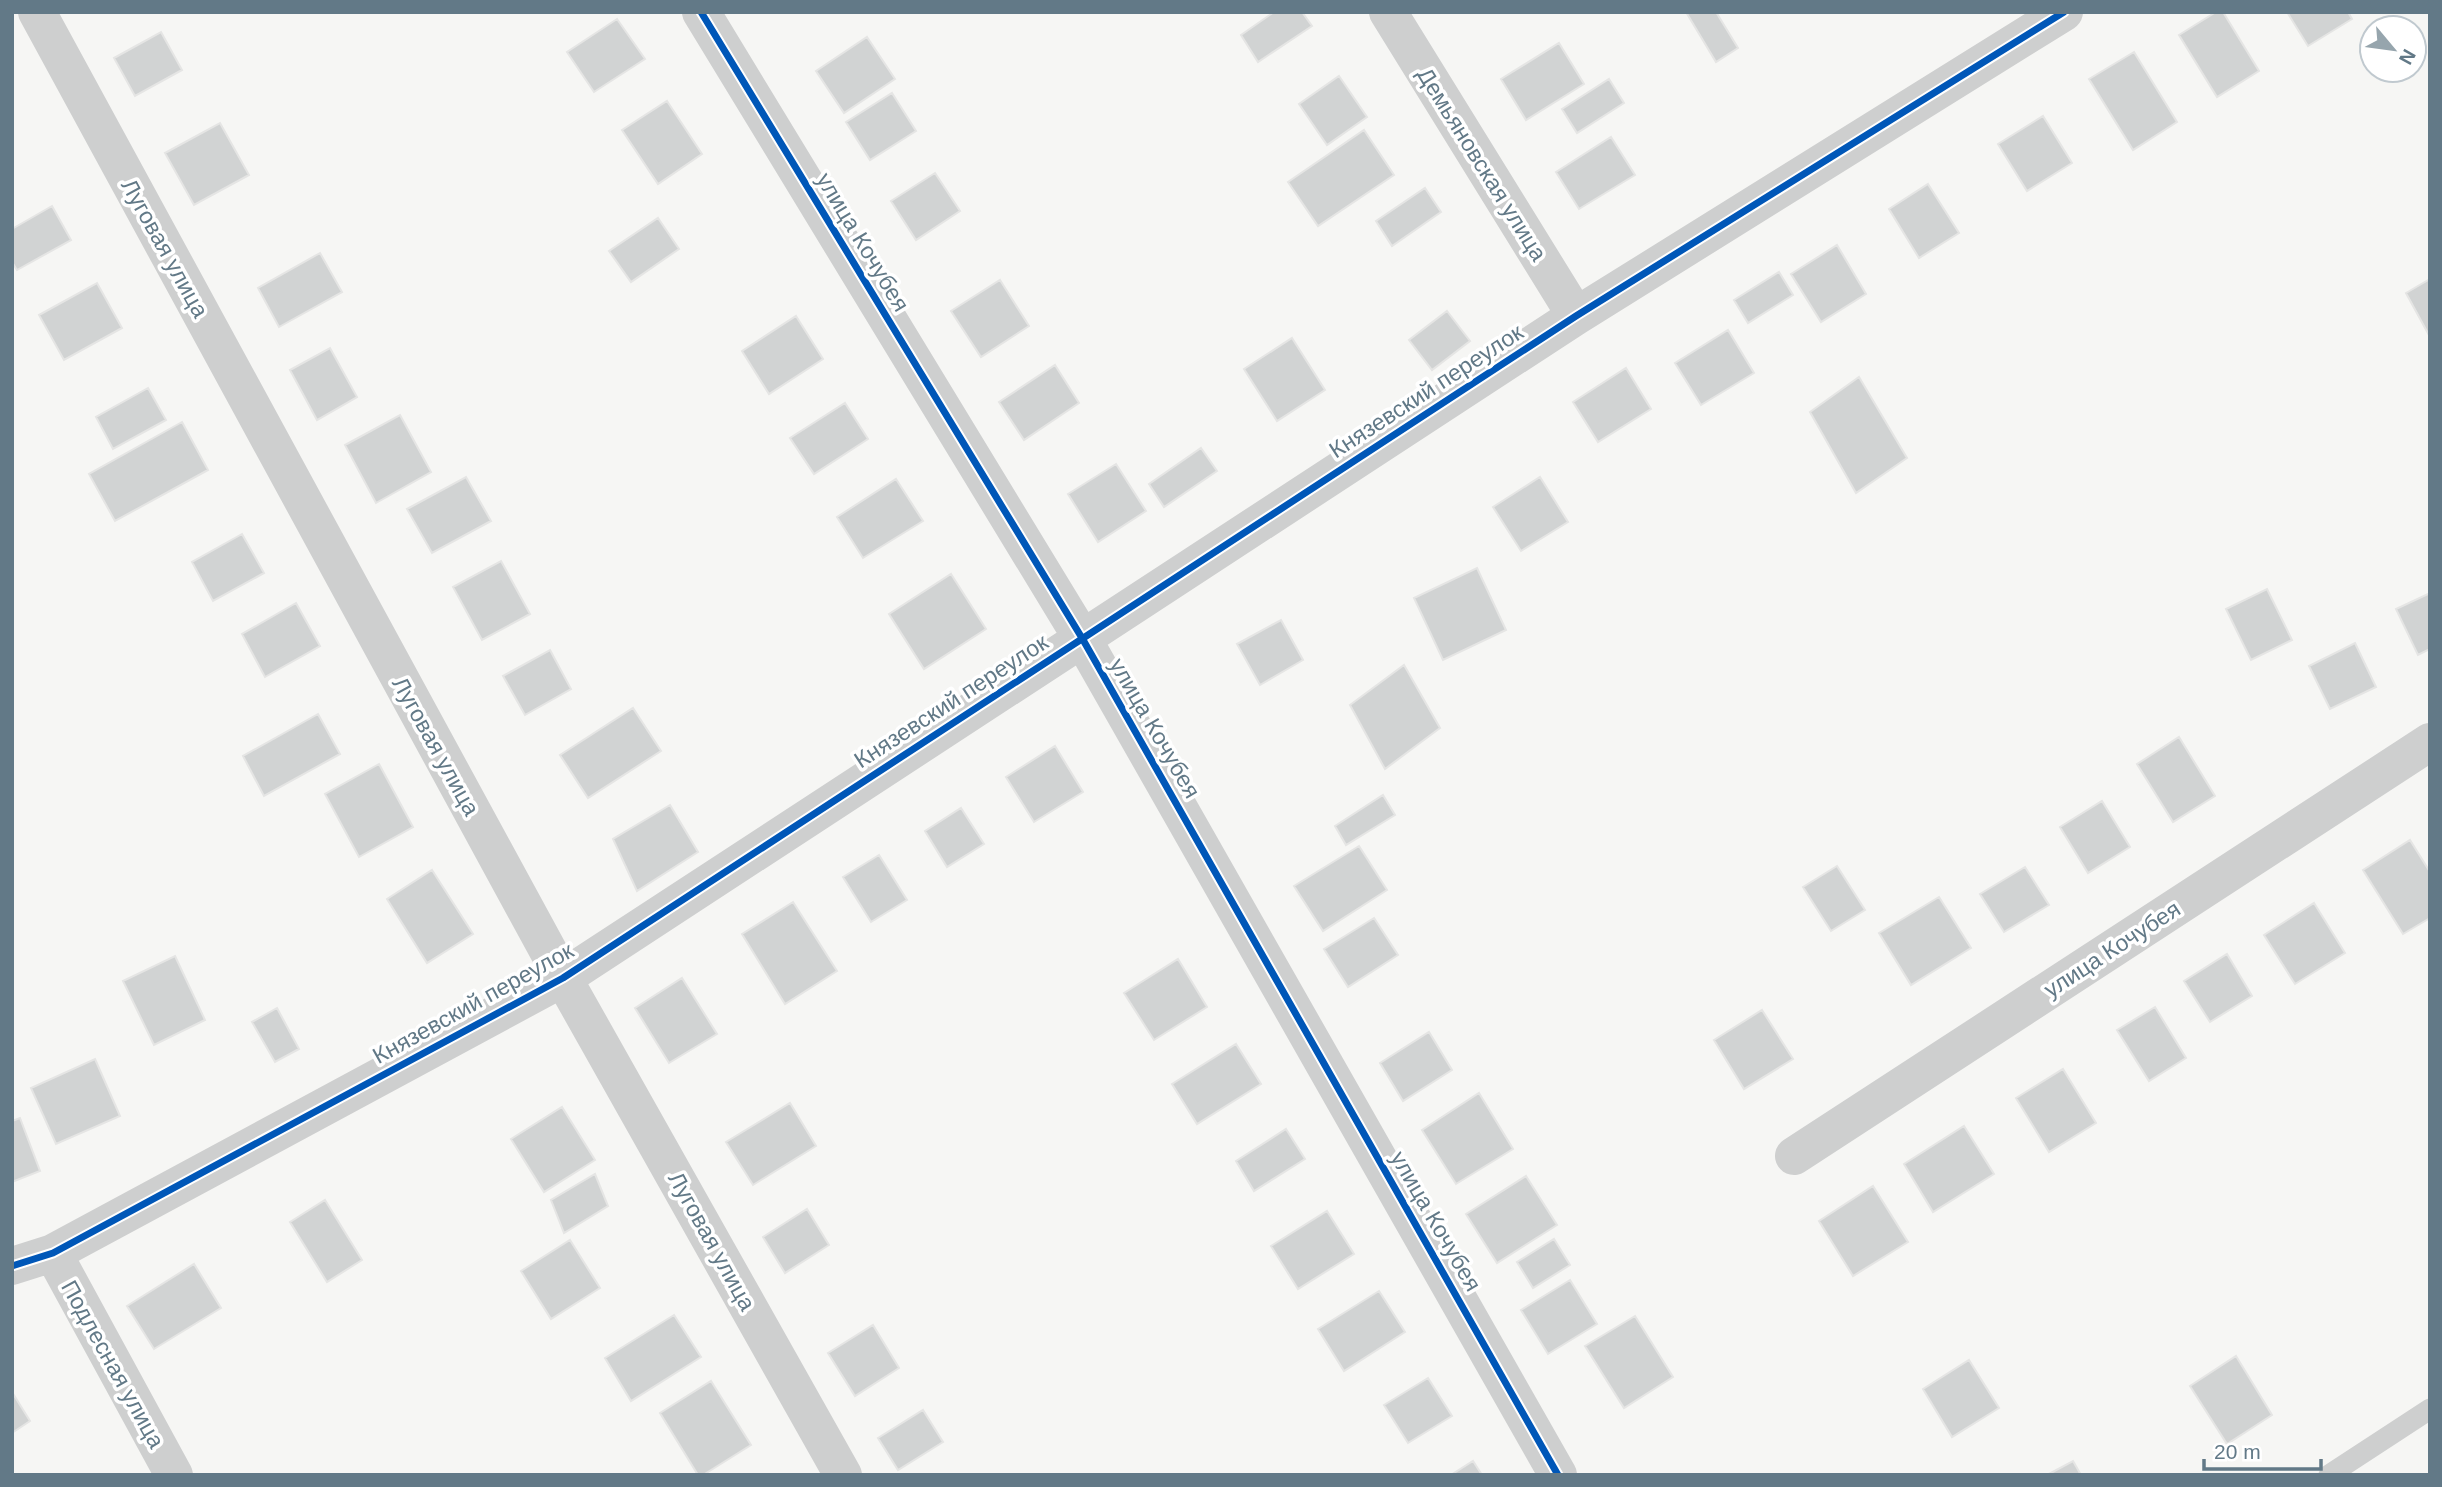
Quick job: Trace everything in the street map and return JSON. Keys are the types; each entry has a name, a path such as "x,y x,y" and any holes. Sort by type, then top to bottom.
{"street":[{"name":"Луговая улица","path":"37,12 563,978 843,1475"},
{"name":"улица Кочубея","path":"701,12 1082,638 1558,1475"},
{"name":"Демьяновская улица","path":"1388,12 1576,316"},
{"name":"Князевский переулок","path":"12,1266 53,1253 563,978 1576,316 2064,12"},
{"name":"улица Кочубея","path":"1794,1156 2430,742"},
{"name":"Подлесная улица","path":"53,1253 174,1475"}],"lane":[{"path":"2329,1475 2430,1409"}],"building":[{"path":"1274,12 1302,12 1312,26 1258,62 1241,35"},
{"path":"1686,12 1716,12 1738,48 1716,62"},
{"path":"2216,12 2223,12 2259,71 2217,97 2179,35"},
{"path":"2287,12 2348,12 2352,19 2308,46"},
{"path":"617,19 645,59 594,92 567,52"},
{"path":"161,32 182,70 135,96 114,58"},
{"path":"867,37 895,79 844,113 816,71"},
{"path":"1559,43 1584,84 1526,120 1501,79"},
{"path":"2134,52 2177,122 2133,150 2089,79"},
{"path":"1339,76 1367,117 1327,145 1299,104"},
{"path":"1609,79 1624,103 1577,133 1562,109"},
{"path":"892,93 916,131 870,160 846,122"},
{"path":"667,101 702,154 658,184 622,130"},
{"path":"2043,116 2072,163 2027,191 1998,144"},
{"path":"220,123 249,175 194,205 165,153"},
{"path":"1364,130 1394,175 1318,226 1288,182"},
{"path":"1611,137 1635,175 1579,209 1556,172"},
{"path":"935,173 960,211 916,240 891,201"},
{"path":"1928,184 1959,233 1919,258 1889,209"},
{"path":"1425,188 1441,212 1392,246 1376,221"},
{"path":"52,206 71,240 17,270 12,262 12,229"},
{"path":"658,218 679,249 631,282 609,251"},
{"path":"1837,245 1866,294 1821,322 1791,274"},
{"path":"320,253 342,292 279,327 258,288"},
{"path":"1779,272 1793,295 1748,323 1734,300"},
{"path":"2430,279 2430,337 2406,293"},
{"path":"1000,280 1029,326 981,357 951,311"},
{"path":"97,283 122,328 64,360 39,315"},
{"path":"1447,311 1470,341 1432,370 1409,340"},
{"path":"796,316 823,359 769,394 742,351"},
{"path":"1728,330 1754,373 1701,405 1675,363"},
{"path":"1292,338 1325,390 1277,421 1244,369"},
{"path":"330,348 357,397 317,420 290,370"},
{"path":"1055,365 1079,403 1024,440 999,402"},
{"path":"1626,368 1651,409 1598,442 1573,402"},
{"path":"1859,377 1907,458 1856,493 1810,412"},
{"path":"148,388 166,420 113,449 96,417"},
{"path":"845,403 868,439 814,474 790,438"},
{"path":"400,415 431,472 376,503 345,445"},
{"path":"182,422 208,470 115,521 89,474"},
{"path":"1201,448 1217,471 1164,507 1149,484"},
{"path":"1116,464 1146,511 1098,542 1068,494"},
{"path":"466,477 491,521 432,553 407,509"},
{"path":"1540,477 1568,522 1521,551 1493,507"},
{"path":"896,479 923,521 863,558 837,517"},
{"path":"242,534 264,573 213,601 192,562"},
{"path":"501,561 530,614 482,640 453,587"},
{"path":"1477,568 1506,630 1443,660 1414,598"},
{"path":"951,574 986,629 924,669 889,614"},
{"path":"2267,589 2292,640 2251,660 2226,609"},
{"path":"2430,593 2430,649 2418,655 2396,609"},
{"path":"296,603 320,646 265,677 242,634"},
{"path":"1281,620 1303,660 1260,685 1237,644"},
{"path":"2355,643 2376,687 2330,709 2309,666"},
{"path":"550,650 571,689 525,715 503,676"},
{"path":"1404,665 1440,728 1385,769 1350,705"},
{"path":"633,708 661,751 588,798 560,755"},
{"path":"318,714 340,754 264,796 243,756"},
{"path":"2179,737 2215,796 2173,822 2137,764"},
{"path":"1055,746 1083,792 1034,822 1006,777"},
{"path":"379,764 413,827 359,857 325,794"},
{"path":"1383,795 1395,815 1346,845 1335,826"},
{"path":"2102,801 2130,847 2088,873 2060,827"},
{"path":"670,805 698,852 637,891 613,839"},
{"path":"961,808 984,844 947,867 925,831"},
{"path":"2410,840 2430,872 2430,918 2403,934 2363,870"},
{"path":"1359,846 1387,890 1323,931 1294,886"},
{"path":"879,855 907,900 871,922 843,877"},
{"path":"1837,866 1865,910 1831,931 1803,887"},
{"path":"2025,867 2049,905 2004,932 1980,894"},
{"path":"432,870 473,934 427,963 387,899"},
{"path":"1939,897 1971,948 1911,985 1879,933"},
{"path":"793,902 837,971 785,1004 742,934"},
{"path":"2314,903 2345,953 2295,984 2264,935"},
{"path":"1374,918 1398,955 1348,987 1324,949"},
{"path":"2227,954 2252,996 2210,1022 2184,981"},
{"path":"175,956 205,1020 154,1045 123,981"},
{"path":"1178,959 1207,1007 1154,1040 1124,993"},
{"path":"682,978 717,1034 669,1063 635,1008"},
{"path":"2155,1007 2186,1058 2149,1081 2117,1030"},
{"path":"277,1008 299,1049 275,1062 252,1022"},
{"path":"1762,1010 1793,1059 1744,1089 1714,1040"},
{"path":"1429,1032 1452,1070 1403,1101 1380,1063"},
{"path":"1236,1044 1261,1084 1197,1124 1172,1084"},
{"path":"95,1059 120,1116 56,1144 31,1088"},
{"path":"2063,1069 2096,1123 2049,1152 2016,1098"},
{"path":"1479,1093 1513,1149 1456,1184 1422,1130"},
{"path":"790,1103 816,1146 753,1185 726,1142"},
{"path":"562,1107 595,1160 544,1192 511,1139"},
{"path":"20,1118 40,1171 12,1182 12,1121"},
{"path":"1964,1126 1994,1174 1933,1212 1904,1164"},
{"path":"1286,1129 1305,1159 1254,1191 1236,1161"},
{"path":"595,1174 608,1206 564,1233 551,1200"},
{"path":"1526,1176 1557,1225 1497,1263 1466,1214"},
{"path":"1873,1186 1908,1242 1853,1276 1819,1221"},
{"path":"325,1200 362,1260 327,1282 290,1222"},
{"path":"807,1209 829,1245 785,1273 763,1237"},
{"path":"1327,1211 1354,1254 1298,1289 1271,1246"},
{"path":"1554,1239 1570,1265 1533,1288 1517,1262"},
{"path":"570,1240 600,1288 551,1319 521,1271"},
{"path":"194,1264 221,1308 154,1349 127,1306"},
{"path":"1570,1280 1597,1324 1548,1354 1521,1310"},
{"path":"1379,1291 1405,1332 1344,1371 1318,1329"},
{"path":"674,1315 701,1357 631,1401 605,1358"},
{"path":"1635,1316 1673,1377 1624,1408 1585,1346"},
{"path":"873,1325 899,1368 855,1396 828,1353"},
{"path":"2236,1356 2272,1415 2227,1444 2190,1386"},
{"path":"1969,1360 1999,1408 1952,1437 1923,1389"},
{"path":"1428,1378 1452,1416 1408,1443 1384,1405"},
{"path":"711,1381 751,1445 703,1475 698,1475 660,1413"},
{"path":"12,1392 30,1421 12,1433"},
{"path":"923,1410 943,1442 898,1470 878,1438"},
{"path":"1473,1461 1482,1475 1451,1475"},
{"path":"2073,1461 2081,1475 2047,1475"}],"cycle path":[{"path":"701,12 1082,638 1558,1475"},
{"path":"12,1266 53,1253 563,978 1576,316 2064,12"}]}
